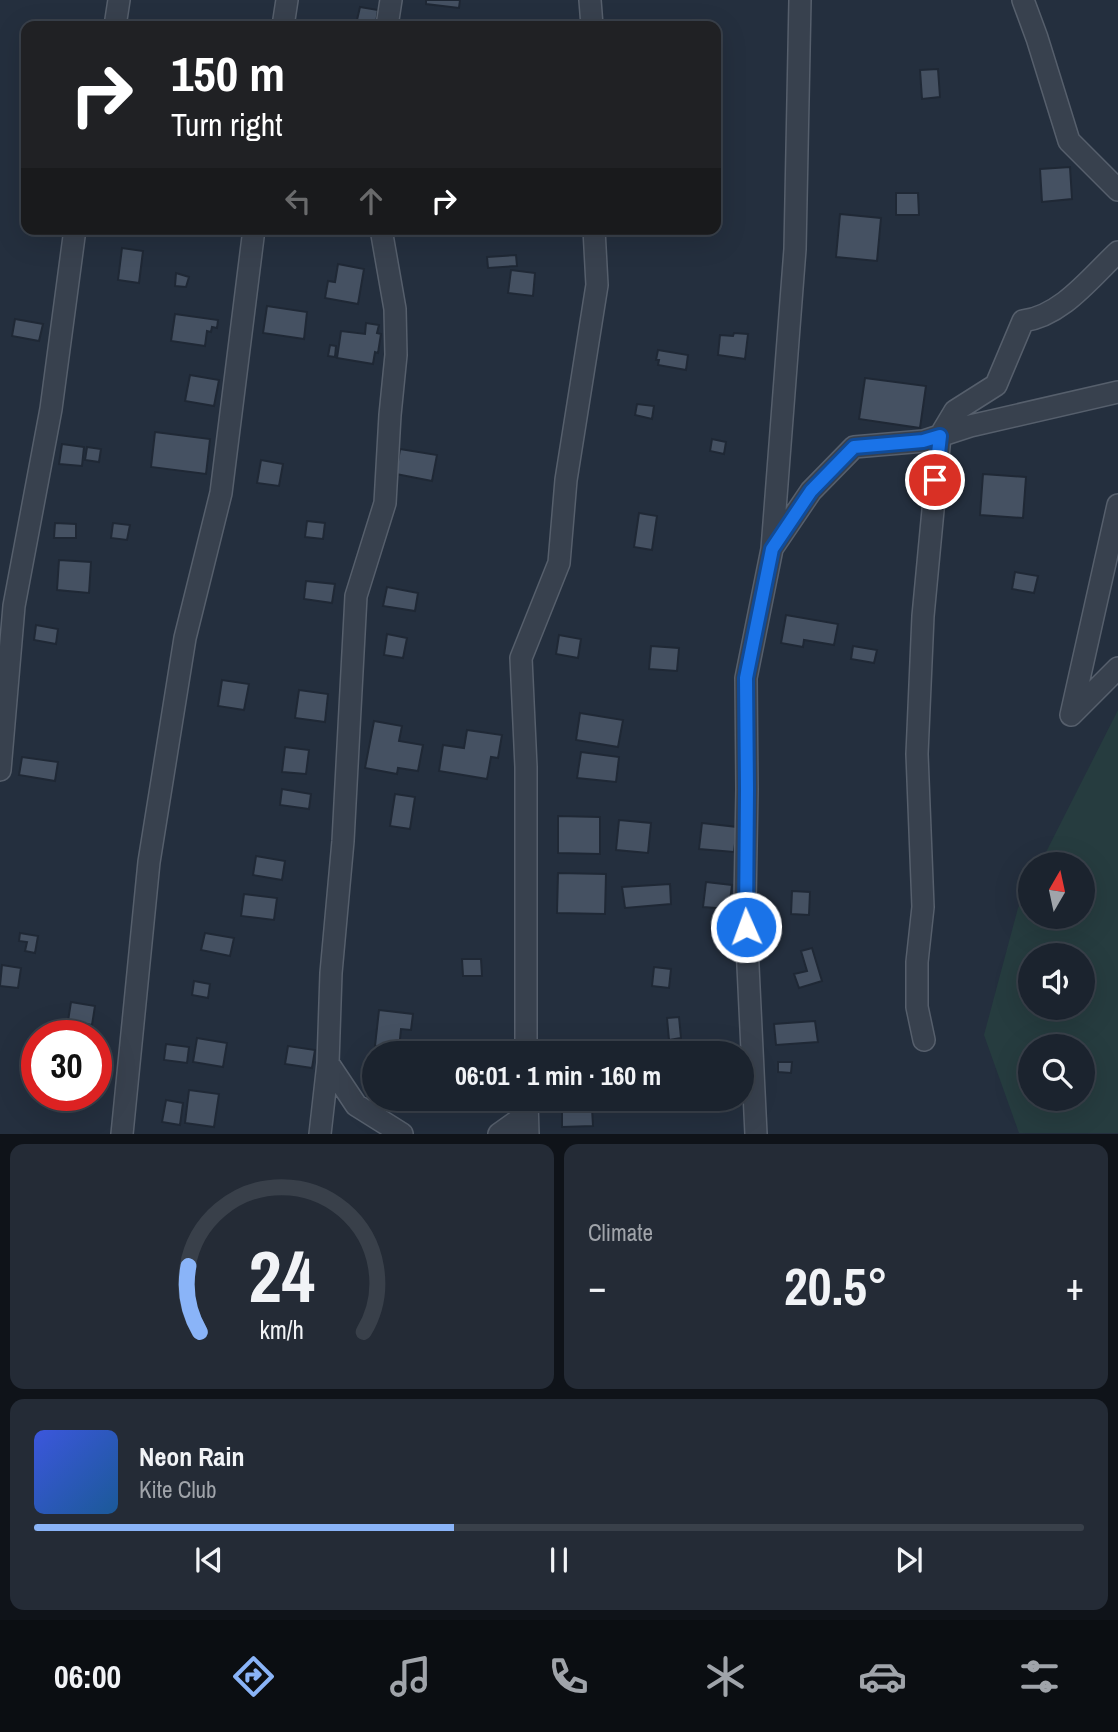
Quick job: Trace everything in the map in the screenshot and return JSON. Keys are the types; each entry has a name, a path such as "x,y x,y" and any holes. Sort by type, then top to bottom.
{"street":[{"path":"116,21 119,0"},
{"path":"284,21 287,0"},
{"path":"388,21 391,0"},
{"path":"590,0 592,21"},
{"path":"756,1133 745,903 746,678 772,549 795,250 800,0"},
{"path":"1023,0 1069,141 1118,190"},
{"path":"0,770 7,606 51,409 74,235"},
{"path":"122,1133 149,862 185,638 221,493 253,235"},
{"path":"320,1133 328,1063 331,974 344,841 356,596 385,503 396,355 395,309 382,235"},
{"path":"526,1041 526,767 522,658 559,563 566,480 597,285 594,235"},
{"path":"924,1040 917,1007 917,962 923,907 917,754 924,603 940,436 955,411 996,385 1023,321 1033,320 1058,306 1118,252"},
{"path":"772,549 811,491 854,447 923,441 1047,406 1118,392"},
{"path":"1118,505 1071,715 1118,668"},
{"path":"328,1063 356,1105 402,1133"},
{"path":"499,1133 527,1116"}],"green space":[{"path":"1118,710 1118,1133 1019,1133 984,1035 1018,908 1018,929 1096,929 1096,852 1046,852"}],"building":[{"path":"426,0 460,0 459,8 426,4"},
{"path":"360,7 378,10 376,21 357,20"},
{"path":"938,69 940,97 922,99 920,70"},
{"path":"1070,167 1072,199 1042,202 1040,169"},
{"path":"896,193 918,193 919,215 896,215"},
{"path":"840,214 881,218 877,261 836,257"},
{"path":"122,248 143,251 139,283 118,280"},
{"path":"516,255 517,266 488,268 487,257"},
{"path":"338,264 364,269 358,304 325,298 328,281 335,282"},
{"path":"511,270 535,273 533,296 508,293"},
{"path":"176,273 189,277 186,287 175,286"},
{"path":"267,306 307,312 304,339 263,333"},
{"path":"175,314 218,320 217,328 212,327 211,332 207,331 205,346 171,341"},
{"path":"15,319 43,324 39,341 12,336"},
{"path":"366,323 379,325 377,333 381,334 373,364 337,358 341,331 365,334"},
{"path":"734,333 748,334 745,359 718,355 720,335 733,336"},
{"path":"330,345 336,346 335,357 328,356"},
{"path":"658,350 688,355 686,370 658,365"},
{"path":"190,375 219,380 214,406 185,401"},
{"path":"865,378 926,386 920,428 859,419"},
{"path":"637,404 654,406 652,419 635,415"},
{"path":"155,432 210,439 206,474 151,467"},
{"path":"712,439 726,442 724,454 710,451"},
{"path":"62,444 84,447 82,466 59,464"},
{"path":"87,447 101,449 99,462 85,460"},
{"path":"400,449 437,455 432,481 396,474"},
{"path":"261,460 283,464 279,486 257,483"},
{"path":"983,474 1026,477 1023,518 980,515"},
{"path":"639,513 657,516 652,550 634,547"},
{"path":"307,521 325,523 323,539 305,537"},
{"path":"55,523 76,524 76,538 54,538"},
{"path":"113,523 130,525 127,540 111,538"},
{"path":"59,560 91,562 89,593 57,590"},
{"path":"1015,572 1038,576 1034,593 1012,589"},
{"path":"306,581 335,584 332,603 304,599"},
{"path":"387,587 418,593 415,611 383,606"},
{"path":"786,615 838,624 834,645 804,640 803,647 781,643"},
{"path":"36,625 58,629 56,644 34,640"},
{"path":"387,634 407,638 403,658 384,655"},
{"path":"559,635 581,639 578,658 556,654"},
{"path":"651,646 679,648 677,671 649,669"},
{"path":"853,646 877,650 874,663 851,659"},
{"path":"222,680 249,684 244,710 218,706"},
{"path":"299,690 328,694 325,722 295,718"},
{"path":"580,713 623,720 618,747 576,740"},
{"path":"374,721 402,726 399,741 423,745 418,771 398,768 397,774 365,768"},
{"path":"467,730 502,735 498,758 491,757 487,779 439,771 443,745 464,748"},
{"path":"285,747 309,750 306,774 282,772"},
{"path":"581,752 619,757 616,782 577,778"},
{"path":"22,757 58,762 55,781 19,775"},
{"path":"282,789 311,794 309,809 280,805"},
{"path":"395,794 415,797 410,829 390,826"},
{"path":"558,816 600,817 600,854 558,853"},
{"path":"619,820 651,823 648,853 616,850"},
{"path":"702,823 737,827 734,852 699,849"},
{"path":"256,856 285,861 282,880 253,875"},
{"path":"558,873 606,874 605,914 557,913"},
{"path":"706,882 732,885 729,909 703,907"},
{"path":"670,884 671,904 625,908 622,887"},
{"path":"792,891 810,892 809,915 791,914"},
{"path":"244,894 277,898 274,920 241,916"},
{"path":"20,933 38,936 35,953 25,951 27,942 19,941"},
{"path":"205,933 234,938 230,956 201,950"},
{"path":"812,948 822,981 799,988 794,974 807,971 801,951"},
{"path":"462,959 481,959 482,976 463,976"},
{"path":"2,965 21,968 18,988 0,986"},
{"path":"654,967 671,969 669,988 652,986"},
{"path":"194,981 210,984 208,998 192,995"},
{"path":"71,1002 95,1006 93,1020 68,1020"},
{"path":"379,1010 413,1014 411,1030 401,1029 400,1041 376,1041"},
{"path":"679,1017 681,1038 669,1040 667,1018"},
{"path":"815,1021 818,1042 776,1045 774,1024"},
{"path":"197,1038 227,1043 223,1067 193,1062"},
{"path":"166,1044 189,1047 187,1063 164,1060"},
{"path":"288,1046 315,1050 312,1068 285,1064"},
{"path":"778,1062 792,1062 791,1073 778,1072"},
{"path":"189,1090 219,1094 214,1127 185,1123"},
{"path":"166,1100 183,1103 180,1125 162,1122"},
{"path":"562,1111 592,1111 593,1126 562,1127"}],"route":[{"path":"746,927 746,678 772,549 811,491 854,447 923,441 940,436 935,480"}]}
